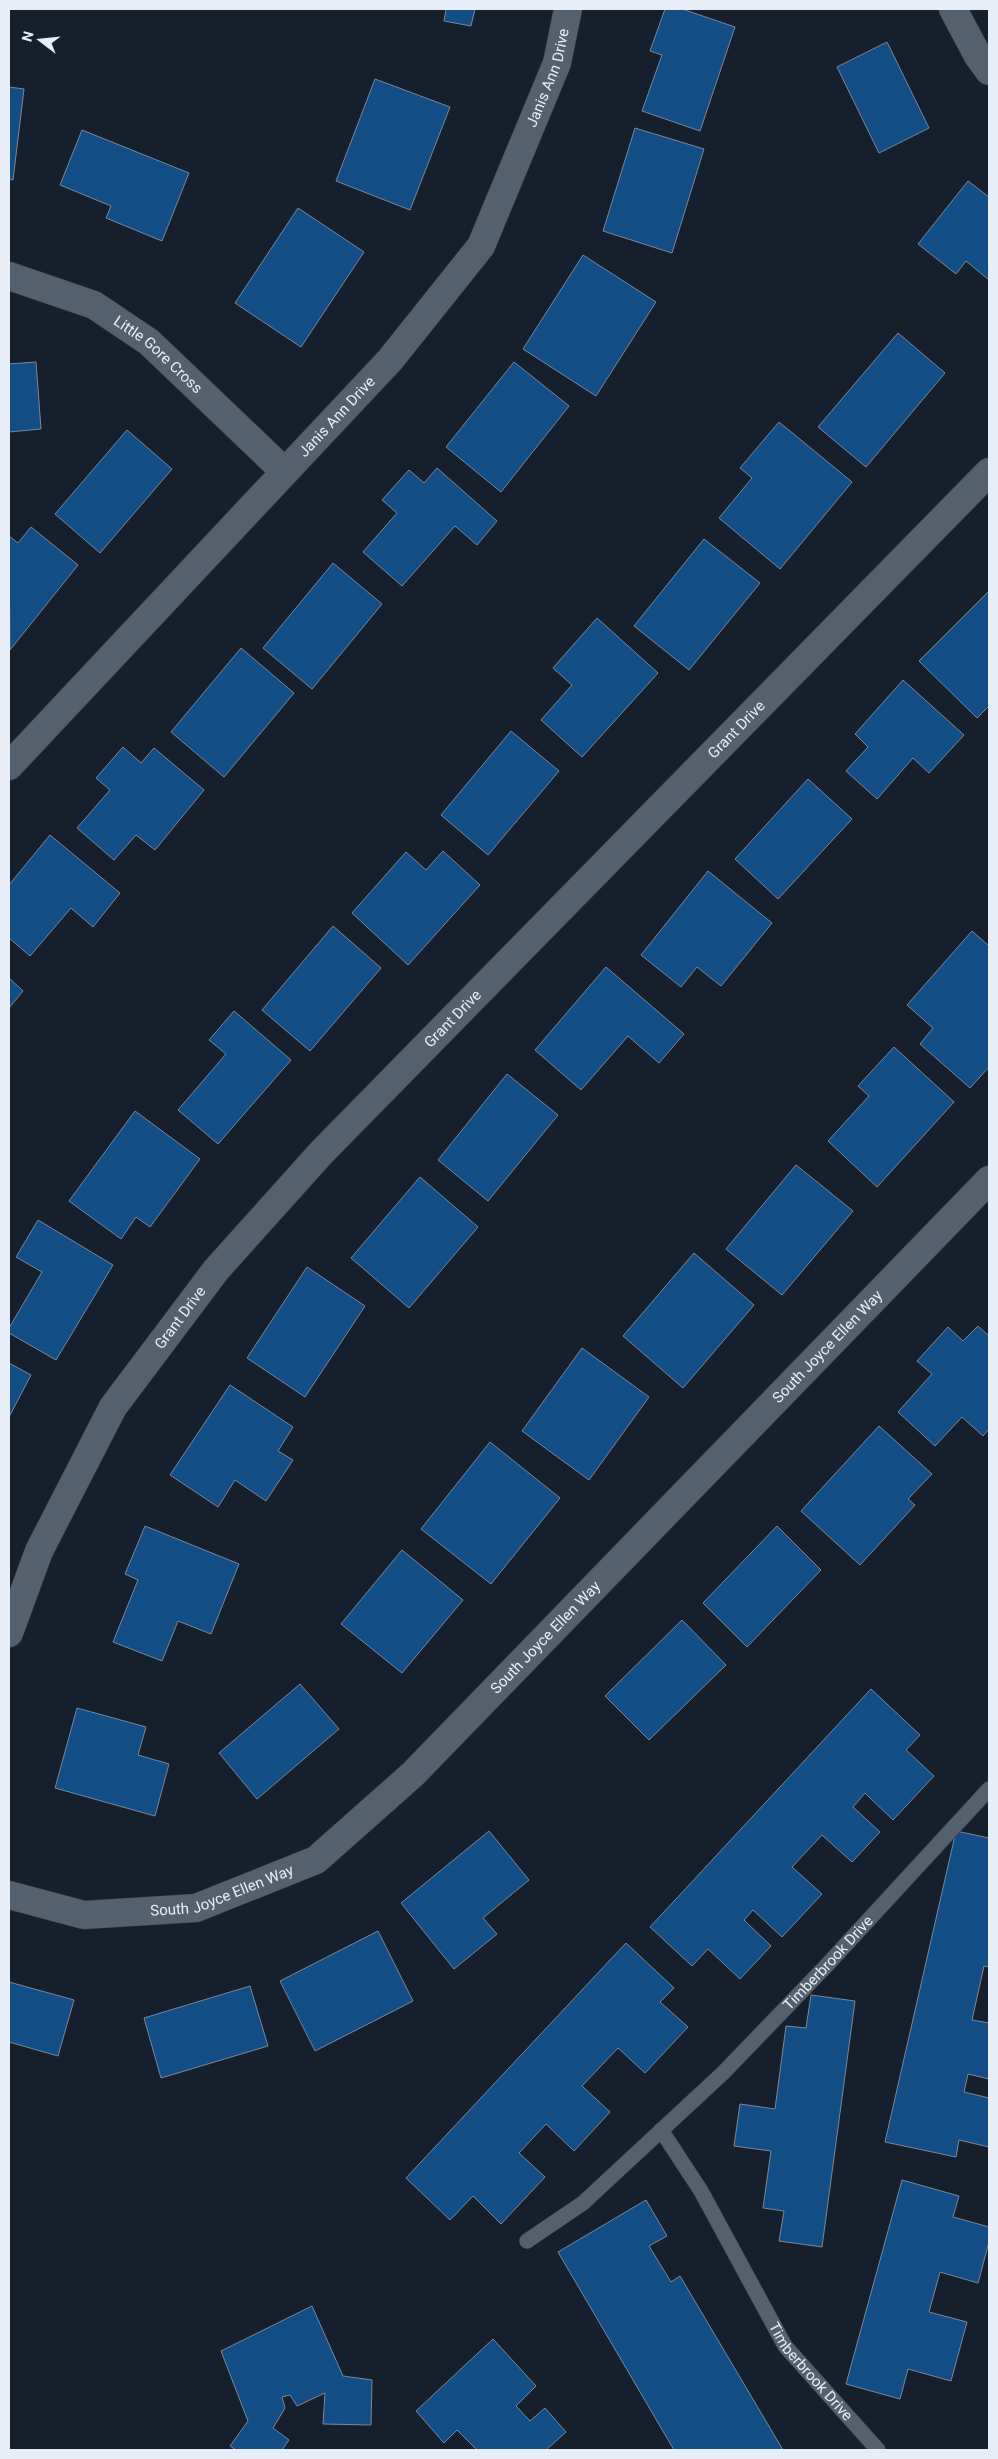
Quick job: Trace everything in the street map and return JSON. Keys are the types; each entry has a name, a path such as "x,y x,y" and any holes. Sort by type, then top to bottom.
{"street":[{"name":"Janis Ann Drive","path":"9,766 390,360 481,246 557,63 568,9"},
{"path":"953,9 978,56 989,71"},
{"name":"Little Gore Cross","path":"9,276 94,305 149,342 284,471"},
{"name":"Grant Drive","path":"9,1633 39,1550 113,1407 216,1270 328,1146 989,472"},
{"name":"South Joyce Ellen Way","path":"9,1896 84,1915 196,1908 316,1860 413,1774 989,1180"}],"lane":[{"name":"Timberbrook Drive","path":"526,2241 583,2203 723,2072 827,1965 989,1790"},
{"name":"Timberbrook Drive","path":"661,2130 701,2190 785,2346 878,2450"}],"building":[{"path":"446,9 475,9 471,26 444,21"},
{"path":"665,9 682,9 735,27 700,131 642,111 662,55 650,51"},
{"path":"887,42 929,128 879,153 837,67"},
{"path":"375,79 450,107 410,210 336,181"},
{"path":"9,87 24,89 13,180 9,179"},
{"path":"635,128 704,149 672,253 603,231"},
{"path":"82,130 189,173 162,241 106,218 111,206 60,185"},
{"path":"968,181 989,197 989,280 966,261 956,274 918,244"},
{"path":"298,208 364,252 301,347 235,303"},
{"path":"583,255 656,302 596,396 523,349"},
{"path":"898,333 945,373 866,467 818,427"},
{"path":"36,362 41,429 9,432 9,364"},
{"path":"514,362 569,406 501,492 446,447"},
{"path":"779,422 852,482 780,569 719,518 752,478 740,468"},
{"path":"127,430 172,469 100,553 55,514"},
{"path":"437,468 497,521 477,545 455,526 402,586 363,552 397,513 382,500 409,470 424,483"},
{"path":"31,527 78,565 10,650 9,536 18,543"},
{"path":"704,539 760,583 689,670 634,626"},
{"path":"333,563 382,604 312,689 263,648"},
{"path":"989,591 989,706 977,718 919,661"},
{"path":"597,618 658,673 582,757 541,720 572,685 553,668"},
{"path":"241,648 294,693 224,777 171,732"},
{"path":"903,680 964,735 929,773 913,758 877,799 846,771 868,747 855,734"},
{"path":"511,731 559,771 488,855 441,815"},
{"path":"123,747 141,763 154,748 204,790 155,850 136,835 114,860 77,828 110,790 96,778"},
{"path":"808,779 852,819 778,899 735,859"},
{"path":"50,835 120,893 93,927 71,908 30,956 9,938 9,885"},
{"path":"443,851 480,885 408,965 352,913 406,852 426,870"},
{"path":"708,871 772,923 721,986 697,967 681,987 641,955"},
{"path":"333,926 381,968 310,1051 262,1010"},
{"path":"972,931 989,946 989,1067 970,1088 920,1044 933,1028 907,1005"},
{"path":"606,967 684,1034 659,1063 628,1036 581,1090 535,1050"},
{"path":"9,978 23,991 9,1008"},
{"path":"234,1011 291,1060 218,1144 178,1110 226,1054 209,1040"},
{"path":"894,1047 954,1102 877,1187 828,1141 869,1096 858,1086"},
{"path":"507,1074 558,1115 488,1201 438,1160"},
{"path":"135,1111 200,1159 150,1227 136,1217 121,1239 69,1201"},
{"path":"796,1165 853,1211 782,1295 726,1249"},
{"path":"420,1177 478,1227 409,1308 351,1258"},
{"path":"38,1220 113,1265 56,1360 9,1333 9,1328 42,1272 16,1257"},
{"path":"694,1253 754,1305 683,1388 623,1336"},
{"path":"307,1267 365,1306 305,1397 247,1358"},
{"path":"978,1326 989,1336 989,1429 983,1436 962,1417 935,1446 898,1412 932,1374 917,1361 948,1327 963,1341"},
{"path":"582,1348 649,1397 589,1480 522,1431"},
{"path":"9,1363 31,1375 9,1417"},
{"path":"230,1385 293,1427 278,1451 293,1460 266,1501 235,1480 218,1507 170,1475"},
{"path":"879,1426 932,1474 908,1499 915,1505 860,1565 801,1511"},
{"path":"490,1442 560,1498 491,1584 421,1529"},
{"path":"145,1526 239,1564 211,1634 178,1621 162,1661 113,1642 138,1580 125,1574"},
{"path":"777,1526 821,1570 747,1647 703,1603"},
{"path":"402,1550 463,1600 402,1673 341,1624"},
{"path":"682,1620 726,1665 649,1740 605,1696"},
{"path":"300,1684 339,1729 257,1799 219,1753"},
{"path":"871,1689 920,1735 906,1750 934,1776 893,1820 865,1793 853,1807 880,1832 852,1862 822,1835 792,1867 822,1894 782,1937 753,1910 744,1920 771,1946 740,1979 708,1949 692,1966 650,1927"},
{"path":"77,1708 146,1727 138,1755 169,1764 155,1816 55,1788"},
{"path":"489,1831 529,1880 483,1918 497,1934 454,1969 401,1903"},
{"path":"956,1831 989,1838 989,1967 984,1966 972,2020 989,2023 989,2079 968,2074 964,2092 989,2098 989,2147 959,2140 956,2157 885,2142"},
{"path":"378,1931 413,2001 315,2051 280,1981"},
{"path":"626,1943 674,1988 660,2002 688,2027 645,2073 618,2048 582,2086 610,2112 574,2151 546,2124 519,2153 545,2177 501,2224 473,2196 450,2220 406,2178"},
{"path":"9,1982 74,2000 58,2056 9,2042"},
{"path":"250,1986 268,2046 161,2078 144,2018"},
{"path":"811,1995 855,2001 822,2247 779,2241 784,2211 763,2208 771,2151 734,2146 740,2104 775,2109 786,2026 806,2028"},
{"path":"902,2180 959,2196 953,2217 989,2227 989,2242 978,2283 940,2272 929,2312 967,2322 951,2381 908,2369 900,2399 846,2384"},
{"path":"646,2200 667,2236 649,2246 671,2282 680,2276 783,2450 674,2450 558,2252"},
{"path":"312,2306 343,2376 372,2380 371,2425 323,2424 325,2393 297,2406 290,2395 282,2397 285,2408 273,2428 289,2440 282,2450 236,2450 230,2446 248,2421 221,2351"},
{"path":"493,2339 536,2386 516,2406 530,2421 545,2408 566,2432 546,2450 477,2450 457,2430 444,2443 416,2411"}]}
